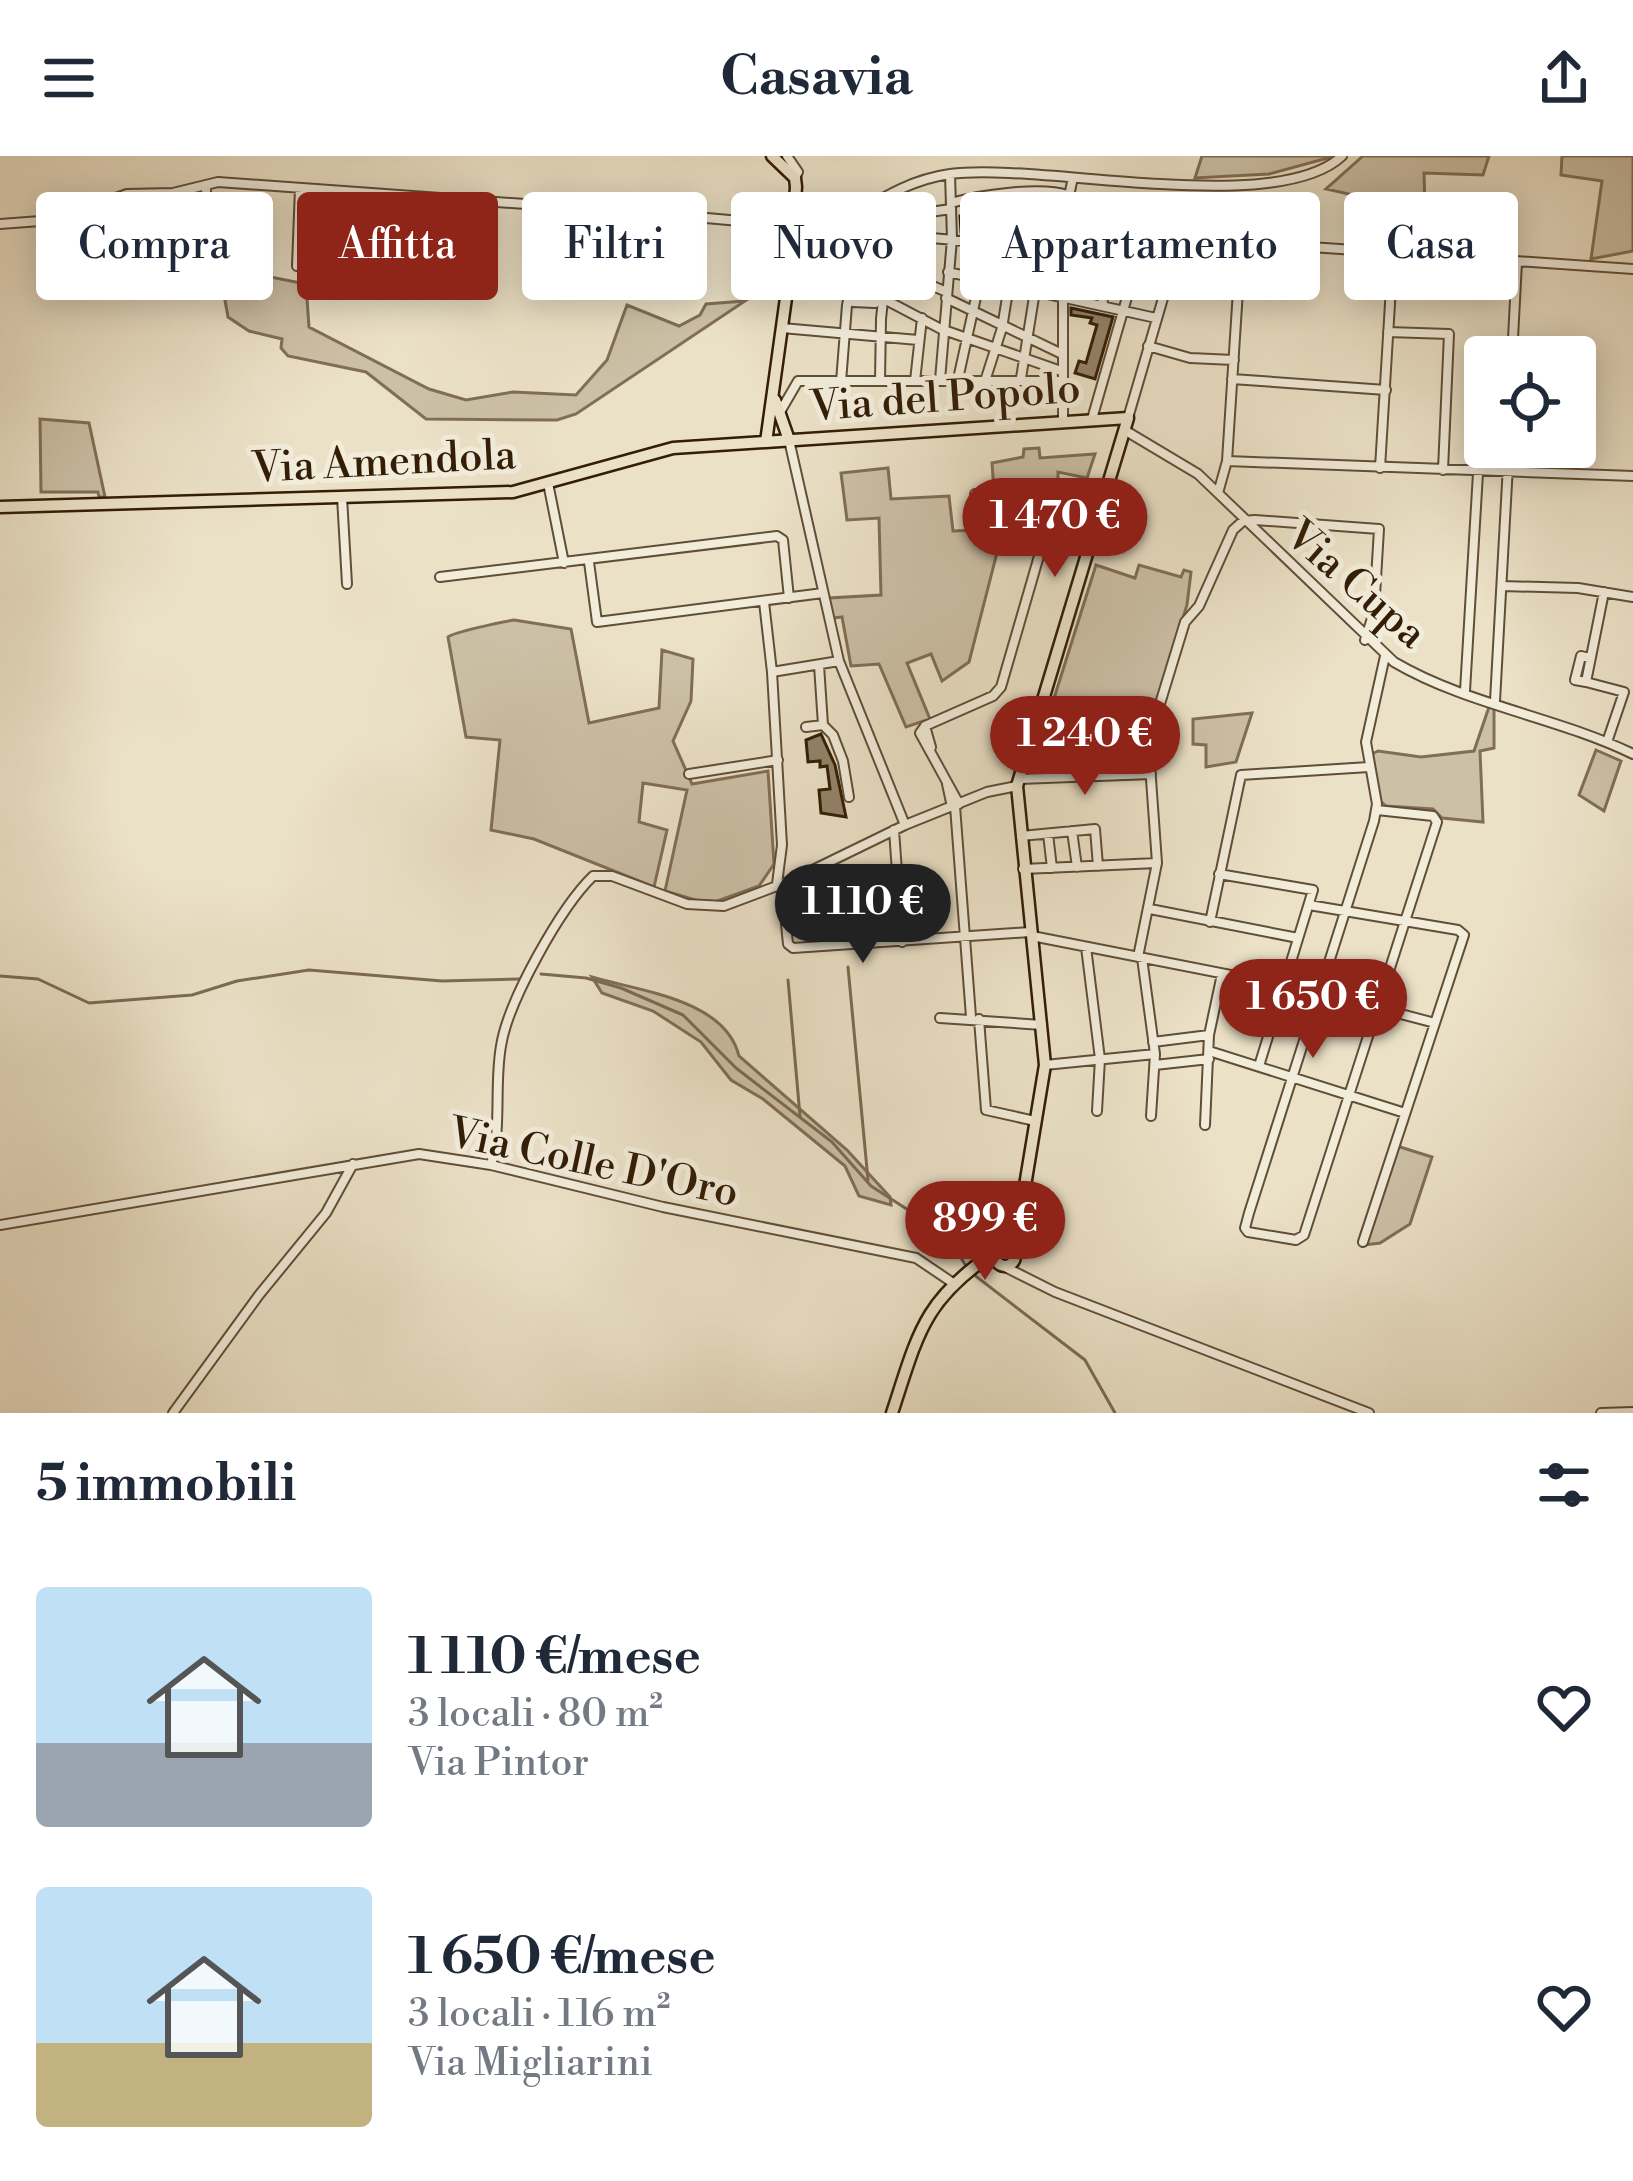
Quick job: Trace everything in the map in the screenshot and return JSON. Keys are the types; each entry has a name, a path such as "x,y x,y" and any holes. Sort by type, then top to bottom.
{"main road":[{"path":"772,156 795,178 795,192"},
{"path":"778,441 773,397 785,300"},
{"path":"776,414 814,438"},
{"path":"776,414 778,441"},
{"name":"Via del Popolo","path":"778,441 1063,420 1127,425"},
{"path":"892,1413 922,1325 953,1283 976,1264 1005,1257 1015,1235 1039,1121 1045,1065 1019,836 1018,782 1127,425"},
{"name":"Via Amendola","path":"0,508 512,492 673,448 778,441"}],"street":[{"path":"787,156 798,172 795,178"},
{"path":"897,192 926,178 997,170 1074,181 1258,183 1308,174 1342,156"},
{"path":"940,380 952,239 950,174"},
{"path":"1027,192 1029,174"},
{"path":"1069,192 1068,185 1074,181"},
{"path":"0,224 54,220 103,200 206,185 731,221"},
{"path":"206,185 206,192"},
{"path":"300,188 300,192"},
{"path":"936,208 960,202"},
{"path":"936,238 960,240"},
{"path":"1518,262 1633,268"},
{"path":"948,272 960,275"},
{"path":"861,274 877,275 875,303 850,304 861,274"},
{"path":"936,290 1002,328 1062,353"},
{"path":"841,382 851,300"},
{"path":"880,381 882,300"},
{"path":"958,379 977,300"},
{"path":"986,378 1007,300"},
{"path":"1021,378 1034,300"},
{"path":"1063,420 1065,300"},
{"path":"1084,300 1156,318"},
{"path":"1092,419 1126,300"},
{"path":"1127,425 1162,300"},
{"path":"1218,493 1227,461 1238,300"},
{"path":"1380,468 1390,300"},
{"path":"1513,336 1515,300"},
{"path":"850,304 882,303 1061,376"},
{"path":"915,381 922,319"},
{"path":"782,328 919,340"},
{"path":"1388,332 1449,334 1443,470"},
{"path":"1148,346 1190,358 1234,360"},
{"path":"776,414 797,381 1061,376"},
{"path":"1232,379 1386,390"},
{"name":"Via Cupa","path":"1127,425 1182,461 1218,493 1385,656 1417,676 1633,754"},
{"path":"778,441 824,593 838,662 904,825"},
{"path":"1227,461 1633,476"},
{"path":"1496,701 1508,468"},
{"path":"1465,691 1478,473"},
{"path":"548,483 564,563"},
{"path":"975,494 1033,495 1042,500 1050,518 1000,687 993,696 925,726 955,806 986,1110 1039,1121"},
{"path":"994,494 996,523"},
{"path":"342,497 347,584"},
{"path":"1151,1116 1155,1059 1140,957 1157,863 1153,731 1185,622 1203,599 1233,530 1244,521 1379,529 1374,612 1365,640"},
{"path":"440,577 777,536 783,540 789,598"},
{"path":"589,562 597,622 824,593"},
{"path":"1502,586 1633,597"},
{"path":"1604,592 1590,658 1581,656 1574,676 1624,692 1607,742"},
{"path":"764,602 778,760 780,885 788,944 793,948 1030,934 1318,992 1435,1023"},
{"path":"1377,811 1437,820 1307,1228 1295,1240 1245,1228 1377,811 1366,734 1385,656"},
{"path":"772,672 838,662"},
{"path":"819,665 823,725 833,735 843,761 849,797"},
{"path":"806,727 823,725"},
{"path":"689,774 778,760"},
{"path":"1210,922 1241,776 1369,767"},
{"path":"491,1165 499,1123 502,1039 535,964 576,892 593,876 612,877 687,904 715,907 780,885 904,825 1018,782 1151,774"},
{"path":"1019,836 1095,829 1098,866"},
{"path":"894,830 902,942"},
{"path":"1072,831 1077,867"},
{"path":"1048,834 1052,868"},
{"path":"1023,869 1157,863"},
{"path":"1220,874 1305,885 1312,890 1258,1066"},
{"path":"1309,905 1464,934 1363,1242"},
{"path":"1150,909 1298,938"},
{"path":"1086,946 1100,1059 1097,1112"},
{"path":"1205,1125 1209,1035 1222,974"},
{"path":"940,1018 1043,1025"},
{"path":"1153,1042 1209,1035"},
{"path":"1045,1065 1209,1055 1405,1113"},
{"name":"Via Colle D'Oro","path":"0,1225 419,1154 491,1165 663,1207 916,1258 953,1283"},
{"path":"173,1413 259,1294 326,1213 353,1164"},
{"path":"1005,1257 1019,1274 1055,1292 1369,1413"},
{"path":"1601,1413 1633,1412"}],"shaded area":[{"path":"1202,156 1335,156 1269,174 1195,178"},
{"path":"1363,156 1489,156 1483,175 1424,173 1425,192 1326,189"},
{"path":"1562,156 1633,156 1633,251 1591,259 1602,181 1561,175"},
{"path":"273,278 297,282 297,300 307,300 309,327 429,389 466,400 513,392 576,395 607,360 627,305 679,326 700,315 706,304 745,301 576,414 557,420 426,419 366,372 288,356 281,348 282,339 249,331 228,317 225,300 273,300"},
{"path":"40,419 89,423 105,497 98,492 41,492"},
{"path":"1039,448 1040,458 1095,454 1087,478 1058,472 1058,485 994,491 992,463 1023,457 1024,449"},
{"path":"888,468 891,499 949,496 953,531 1003,529 969,662 942,681 931,654 907,663 930,719 906,727 879,664 851,666 842,617 833,618 829,598 881,595 879,518 847,520 841,473"},
{"path":"1096,565 1135,578 1139,565 1181,577 1184,570 1191,572 1187,605 1144,740 1050,711"},
{"path":"514,620 571,629 589,723 659,708 662,650 693,659 691,701 673,741 692,784 768,771 774,864 759,886 709,904 665,891 687,790 643,783 639,822 667,830 654,887 534,839 491,830 500,740 466,737 448,637"},
{"path":"1489,707 1494,708 1494,748 1480,751 1483,822 1442,818 1433,809 1386,806 1380,801 1370,755 1378,751 1421,757 1474,751"},
{"path":"1252,713 1236,762 1206,767 1206,745 1193,744 1193,719"},
{"path":"1596,750 1621,761 1604,811 1579,795"},
{"path":"592,977 678,1000 717,1022 731,1037 739,1056 847,1150 890,1197 891,1205 859,1196 845,1166 763,1099 731,1080 701,1042 653,1011 602,993"},
{"path":"1397,1146 1432,1157 1410,1224 1380,1243 1364,1245"}],"building":[{"path":"1071,308 1113,317 1095,379 1075,373 1079,361 1086,363 1097,325 1090,323 1092,318 1071,315"},
{"path":"821,734 835,765 846,817 821,813 819,790 830,789 827,766 808,762 806,740"}],"waterway":[{"path":"848,967 868,1180"},
{"path":"0,976 38,979 89,1003 192,995 237,981 309,970 442,981 521,979"},
{"path":"541,974 586,978 621,988 683,1015 736,1068 832,1142 871,1186 947,1235 966,1266"},
{"path":"788,980 800,1116"},
{"path":"973,1274 1085,1360 1115,1413"}]}
